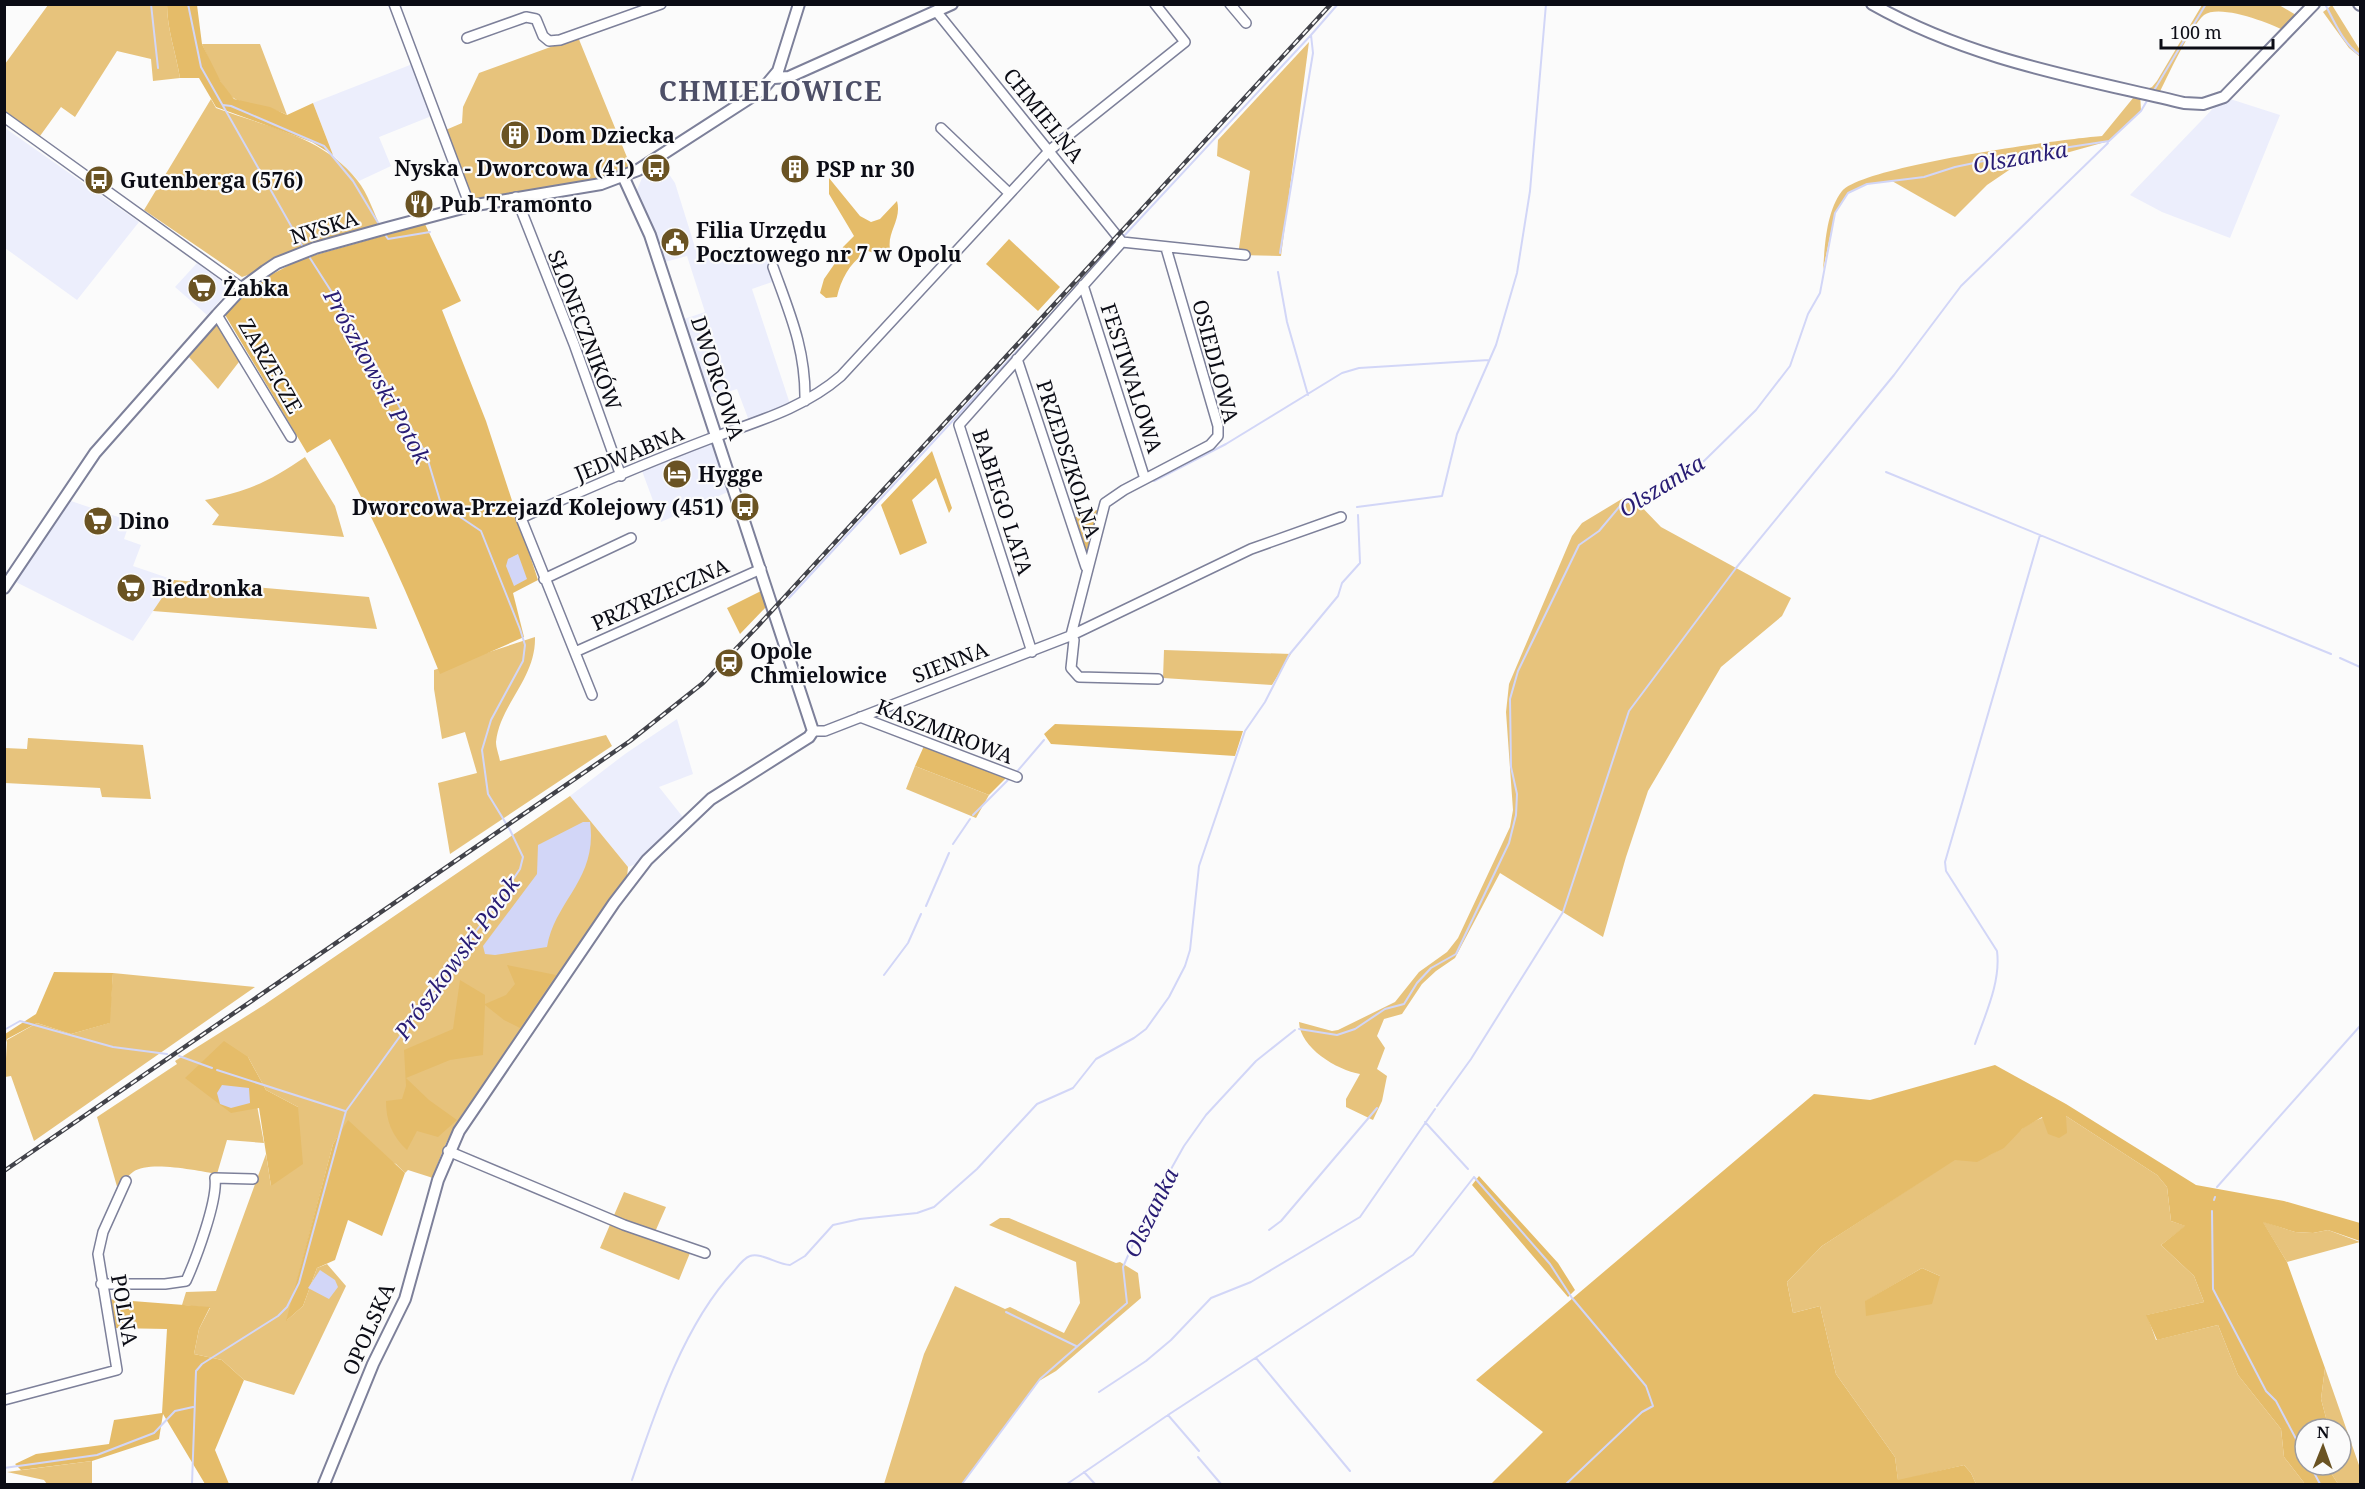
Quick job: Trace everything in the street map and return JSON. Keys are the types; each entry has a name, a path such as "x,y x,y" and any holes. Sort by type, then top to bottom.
{"street":[{"path":"394,4 470,206"},
{"path":"466,38 526,17 536,19 543,36 549,40 560,40 661,4"},
{"path":"799,4 785,53 774,78 789,78 952,4"},
{"name":"JEDWABNA","path":"544,579 521,518 717,437 751,426 825,390 841,376 1050,150 1185,42 1155,4"},
{"path":"1230,4 1246,23"},
{"path":"1872,4 1935,37 1972,50 2069,77 2162,98 2203,104 2224,97 2314,4"},
{"name":"CHMIELNA","path":"936,12 1050,150 1122,242"},
{"name":"NYSKA","path":"5,585 95,453 242,288 278,263 306,251 470,206 583,188 623,176 652,163 744,102 774,78"},
{"path":"4,117 242,288"},
{"path":"941,128 1010,193"},
{"name":"DWORCOWA","path":"623,176 646,224 813,731"},
{"name":"SŁONECZNIKÓW","path":"516,198 574,344 621,476"},
{"path":"1122,242 1245,255"},
{"name":"BABIEGO LATA","path":"1032,652 959,425 1122,242"},
{"name":"OSIEDLOWA","path":"1145,479 1210,445 1218,434 1166,248"},
{"path":"773,267 801,349 806,370 806,401"},
{"name":"FESTIWALOWA","path":"1083,285 1145,479 1105,503 1071,635 1074,640 1071,668 1079,677 1158,679"},
{"name":"ZARZECZE","path":"217,315 291,437"},
{"name":"PRZEDSZKOLNA","path":"1017,359 1087,570"},
{"name":"SIENNA","path":"614,903 662,843 711,799 809,737 813,731 825,731 1032,652 1251,549 1341,516"},
{"path":"592,695 544,579 632,538"},
{"name":"PRZYRZECZNA","path":"575,652 761,569"},
{"name":"KASZMIROWA","path":"860,717 1017,777"},
{"name":"OPOLSKA","path":"324,1485 373,1364 405,1299 448,1151 459,1131 614,903"},
{"path":"448,1151 624,1225 705,1253"},
{"path":"101,1284 165,1284 186,1281 211,1207 216,1186 215,1178 253,1179"},
{"name":"POLNA","path":"4,1400 117,1370 101,1284 100,1244 126,1181"}],"shaded area":[{"path":"48,5 167,5 180,78 153,81 151,59 117,51 75,117 61,107 40,136 5,111 5,64"},
{"path":"167,5 197,5 202,44 221,82 234,99 270,107 287,115 313,103 333,155 312,142 216,107 199,78 180,78"},
{"path":"2202,5 2279,5 2296,15 2288,32 2259,20 2233,13 2222,11 2204,15 2186,41 2158,96 2140,92 2141,111 2109,141 2012,168 1987,185 1955,217 1892,181 1867,184 1848,193 1835,213 1823,270 1829,219 1842,191 1858,182 1886,172 1923,163 2047,142 2102,136 2138,92 2152,87 2157,81"},
{"path":"2332,5 2360,50 2360,57 2349,48 2323,12"},
{"path":"578,37 633,172 470,206 441,132 462,123 463,107 479,73"},
{"path":"1309,42 1281,256 1238,255 1250,171 1217,156 1218,140"},
{"path":"202,44 260,44 287,115 237,100 226,91"},
{"path":"415,63 434,115 379,137 391,166 359,181 333,155 313,103"},
{"path":"2224,97 2280,115 2230,238 2162,212 2130,195"},
{"path":"211,99 216,108 292,135 328,153 343,165 361,185 382,230 242,277 144,210"},
{"path":"5,128 139,222 77,300 5,248"},
{"path":"664,167 675,183 699,260 741,247 747,261 765,255 775,281 752,289 791,407 751,426 737,389 709,398 684,319 705,312 687,256 665,262 637,190 642,178"},
{"path":"829,178 860,216 871,222 880,219 897,201 898,214 890,249 877,254 868,251 862,255 848,270 837,297 826,298 820,293 824,279 840,256 843,247 854,236 829,194"},
{"path":"425,224 461,301 442,310 486,421 538,580 513,593 524,637 440,674 389,555 330,439 307,453 224,313 263,279 301,259"},
{"path":"1009,239 1060,287 1038,311 986,264"},
{"path":"197,263 228,286 225,295 207,315 175,287"},
{"path":"220,321 242,358 218,389 189,357"},
{"path":"713,442 730,491 661,522 642,471"},
{"path":"932,451 952,508 949,513 936,478 912,500 927,543 900,555 881,505"},
{"path":"305,457 335,506 344,537 212,525 219,515 205,500 258,484"},
{"path":"1625,497 1634,499 1661,527 1791,598 1782,616 1721,667 1648,791 1603,937 1500,873 1455,958 1422,984 1402,1014 1384,1019 1377,1036 1385,1048 1377,1069 1387,1076 1382,1101 1373,1120 1346,1107 1346,1099 1360,1074 1341,1068 1321,1056 1306,1041 1299,1022 1332,1031 1338,1030 1395,1002 1419,972 1447,952 1458,938 1510,827 1513,810 1506,712 1509,684 1572,536 1582,523"},
{"path":"68,500 130,521 124,539 141,545 133,566 174,580 133,641 14,581"},
{"path":"1100,509 1088,553 1085,553 1073,518"},
{"path":"174,580 369,597 377,629 153,611"},
{"path":"761,591 766,607 740,634 727,608"},
{"path":"535,637 530,666 499,728 496,747 500,761 606,735 612,746 450,854 438,783 477,773 465,732 442,739 434,689 434,670"},
{"path":"1164,650 1291,654 1272,685 1163,678"},
{"path":"677,719 693,774 659,787 686,821 647,860 628,867 570,796 625,754"},
{"path":"1055,724 1243,731 1235,756 1051,744 1044,734"},
{"path":"28,738 143,745 151,799 102,797 100,788 5,783 5,748 27,749"},
{"path":"924,746 1008,776 989,795 915,766"},
{"path":"915,766 989,795 976,818 906,789"},
{"path":"570,796 628,867 627,877 500,1071 477,1095 459,1120 451,1133 433,1178 408,1170 405,1173 396,1164 337,1138 333,1144 287,1320 303,1306 317,1268 327,1264 346,1286 294,1395 244,1380 222,1360 194,1354 199,1329 210,1308 182,1305 186,1292 216,1291 266,1154 271,1186 298,1107 266,1090 248,1057 264,1143 227,1140 217,1174 174,1167 150,1167 133,1172 118,1190 97,1117 177,1064 175,1061 264,1005"},
{"path":"507,965 556,975 520,1028 504,1020 485,1005 483,1055 450,1060 406,1078 429,1100 457,1120 438,1137 417,1131 407,1150 391,1128 386,1101 402,1099 406,1086 404,1050 453,1029 460,980 485,995 485,1004 506,995 515,984"},
{"path":"54,972 113,973 110,1023 71,1034 37,1023 7,1039 5,1046 5,1034 36,1014"},
{"path":"113,973 255,987 34,1141 11,1076 5,1077 7,1040 37,1023 71,1034 109,1023"},
{"path":"224,1041 248,1057 266,1090 298,1107 303,1164 271,1186 259,1108 231,1113 185,1078"},
{"path":"1995,1065 2066,1104 2196,1185 2284,1201 2360,1223 2360,1241 2328,1230 2313,1233 2295,1232 2263,1222 2287,1262 2325,1368 2321,1399 2326,1417 2293,1417 2293,1469 2284,1457 2281,1429 2238,1375 2218,1325 2157,1340 2146,1315 2204,1302 2194,1276 2161,1245 2185,1226 2171,1221 2167,1187 2157,1175 2066,1116 2067,1133 2059,1138 2048,1134 2042,1117 2022,1129 2004,1148 1977,1162 1955,1160 1822,1246 1787,1282 1793,1313 1820,1306 1836,1374 1895,1457 1898,1480 1964,1465 1976,1484 1491,1484 1543,1432 1476,1380 1814,1094 1870,1100"},
{"path":"2047,1116 2066,1116 2157,1175 2167,1187 2171,1221 2186,1226 2161,1245 2194,1276 2204,1302 2147,1315 2156,1340 2218,1325 2238,1375 2281,1429 2284,1457 2293,1469 2293,1477 2300,1477 2305,1484 1976,1484 1964,1465 1898,1481 1895,1457 1836,1374 1820,1306 1793,1313 1787,1282 1822,1246 1955,1159 1986,1157 1996,1152 2029,1124","holes":["1922,1268 1940,1276 1866,1301"]},
{"path":"348,1120 405,1173 382,1236 348,1220 335,1260 317,1268 303,1306 286,1321 333,1144"},
{"path":"1479,1176 1558,1263 1575,1290 1568,1297 1472,1185"},
{"path":"624,1192 666,1207 655,1232 692,1248 679,1280 600,1248"},
{"path":"1000,1218 1009,1218 1116,1263 1120,1262 1138,1273 1141,1298 1056,1371 1039,1381 962,1484 884,1484 924,1354 955,1286 1005,1309 1010,1307 1064,1333 1080,1303 1076,1262 989,1225"},
{"path":"2262,1221 2295,1232 2313,1233 2328,1230 2360,1242 2287,1262"},
{"path":"1922,1268 1940,1276 1932,1304 1866,1316 1865,1301"},
{"path":"106,1299 210,1307 199,1329 194,1354 222,1360 244,1380 215,1450 229,1484 205,1484 163,1414 159,1439 92,1461 21,1470 15,1464 36,1454 109,1444 114,1420 162,1413 167,1329 113,1328"},
{"path":"2325,1368 2342,1417 2326,1417 2321,1399"},
{"path":"2353,1448 2360,1468 2360,1484 2338,1484 2334,1477 2353,1477"},
{"path":"92,1461 92,1484 47,1484 44,1480 7,1472"},
{"path":"2300,1477 2334,1477 2338,1484 2305,1484"}],"water":[{"path":"518,554 527,579 514,586 506,566 508,559"},
{"path":"583,822 590,822 591,842 588,859 551,930 547,947 495,955 485,954 483,946 537,874 538,845"},
{"path":"222,1085 249,1088 250,1103 231,1108 220,1104 217,1093"},
{"path":"320,1270 335,1280 338,1287 329,1299 308,1288"}],"waterway":[{"path":"151,4 158,68"},
{"name":"Prószkowski Potok","path":"188,4 201,67 303,247"},
{"path":"1280,253 1313,53 1311,35 1338,4"},
{"path":"1357,507 1442,496 1457,434 1496,345 1517,273 1530,191 1546,4"},
{"name":"Olszanka","path":"2153,92 2206,4"},
{"name":"Olszanka","path":"2325,4 2344,39 2360,55"},
{"path":"1123,237 1311,35"},
{"name":"Olszanka","path":"1299,1029 1337,1035 1355,1029 1385,1009 1404,1004 1417,983 1431,968 1456,954 1509,843 1516,815 1517,794 1511,767 1510,699 1518,671 1579,545 1599,531 1620,506 1704,461 1756,410 1790,366 1808,314 1820,293 1835,213 1848,193 1867,184 1924,177 1955,167 1998,158 2109,141 2141,111 2148,99"},
{"path":"223,105 231,106 324,146 353,181 380,226"},
{"path":"1437,1106 1471,1059 1563,912 1629,711 1736,568 1894,375 1961,286 2108,143"},
{"path":"384,233 388,239 430,232"},
{"name":"Prószkowski Potok","path":"192,1484 196,1371 202,1364 278,1316 287,1307 299,1283 346,1111 505,891 520,869 523,857 488,794 482,750 491,720 523,661 525,645 520,629 481,531 441,504 426,454 358,333 308,255"},
{"path":"1278,272 1287,322 1308,395"},
{"path":"789,598 1068,296"},
{"path":"1154,481 1226,444 1342,373 1359,368 1489,360"},
{"path":"1886,472 2331,654"},
{"path":"632,1480 661,1398 686,1342 716,1292 743,1260 754,1255 790,1265 805,1256 833,1225 860,1219 917,1213 934,1207 977,1169 1037,1104 1073,1088 1096,1059 1146,1029 1169,997 1185,966 1190,950 1199,866 1245,731 1265,702 1289,655 1338,596 1342,583 1360,563 1358,515"},
{"path":"1975,1044 1997,975 1997,951 1946,871 1945,862 2040,535"},
{"path":"2340,658 2360,667"},
{"path":"1015,774 1044,740"},
{"path":"973,815 1008,780"},
{"path":"953,844 970,819"},
{"path":"926,906 949,853"},
{"path":"884,975 908,943 921,914"},
{"path":"4,1030 20,1021 113,1047 167,1054"},
{"path":"2217,1187 2360,1026"},
{"name":"Olszanka","path":"962,1484 1040,1379 1127,1303 1123,1267 1148,1210 1184,1146 1206,1115 1256,1061 1295,1030"},
{"path":"179,1056 212,1068"},
{"path":"217,1070 345,1111"},
{"path":"1269,1230 1281,1221 1377,1108"},
{"path":"1099,1392 1146,1361 1171,1340 1211,1298 1251,1282 1360,1217 1435,1109"},
{"path":"1425,1122 1468,1169"},
{"path":"1474,1177 1550,1264 1572,1298"},
{"path":"1067,1484 1413,1255 1474,1177"},
{"path":"2212,1211 2213,1289 2266,1391 2276,1401 2293,1433"},
{"path":"1566,1484 1642,1412 1653,1406 1646,1386 1573,1299"},
{"path":"1006,1312 1076,1346"},
{"path":"1256,1358 1350,1471"},
{"path":"4,1468 97,1455 154,1433 175,1411 193,1407"},
{"path":"1168,1415 1199,1451"},
{"path":"1198,1457 1221,1484"},
{"path":"1084,1472 1095,1484"},
{"path":"2316,1477 2320,1484"}],"railway":[{"path":"4,1171 630,741 703,683 1331,4"}],"place":[{"name":"Dom Dziecka","path":"515,135"},
{"name":"Nyska - Dworcowa (41)","path":"656,168"},
{"name":"PSP nr 30","path":"795,169"},
{"name":"Gutenberga (576)","path":"99,180"},
{"name":"Pub Tramonto","path":"419,204"},
{"name":"Filia Urzędu Pocztowego nr 7 w Opolu","path":"675,242"},
{"name":"Żabka","path":"202,288"},
{"name":"Hygge","path":"677,474"},
{"name":"Dworcowa-Przejazd Kolejowy (451)","path":"745,507"},
{"name":"Dino","path":"98,521"},
{"name":"Biedronka","path":"131,588"},
{"name":"Opole Chmielowice","path":"729,663"}],"district":[{"name":"CHMIELOWICE","path":"771,90"}]}
